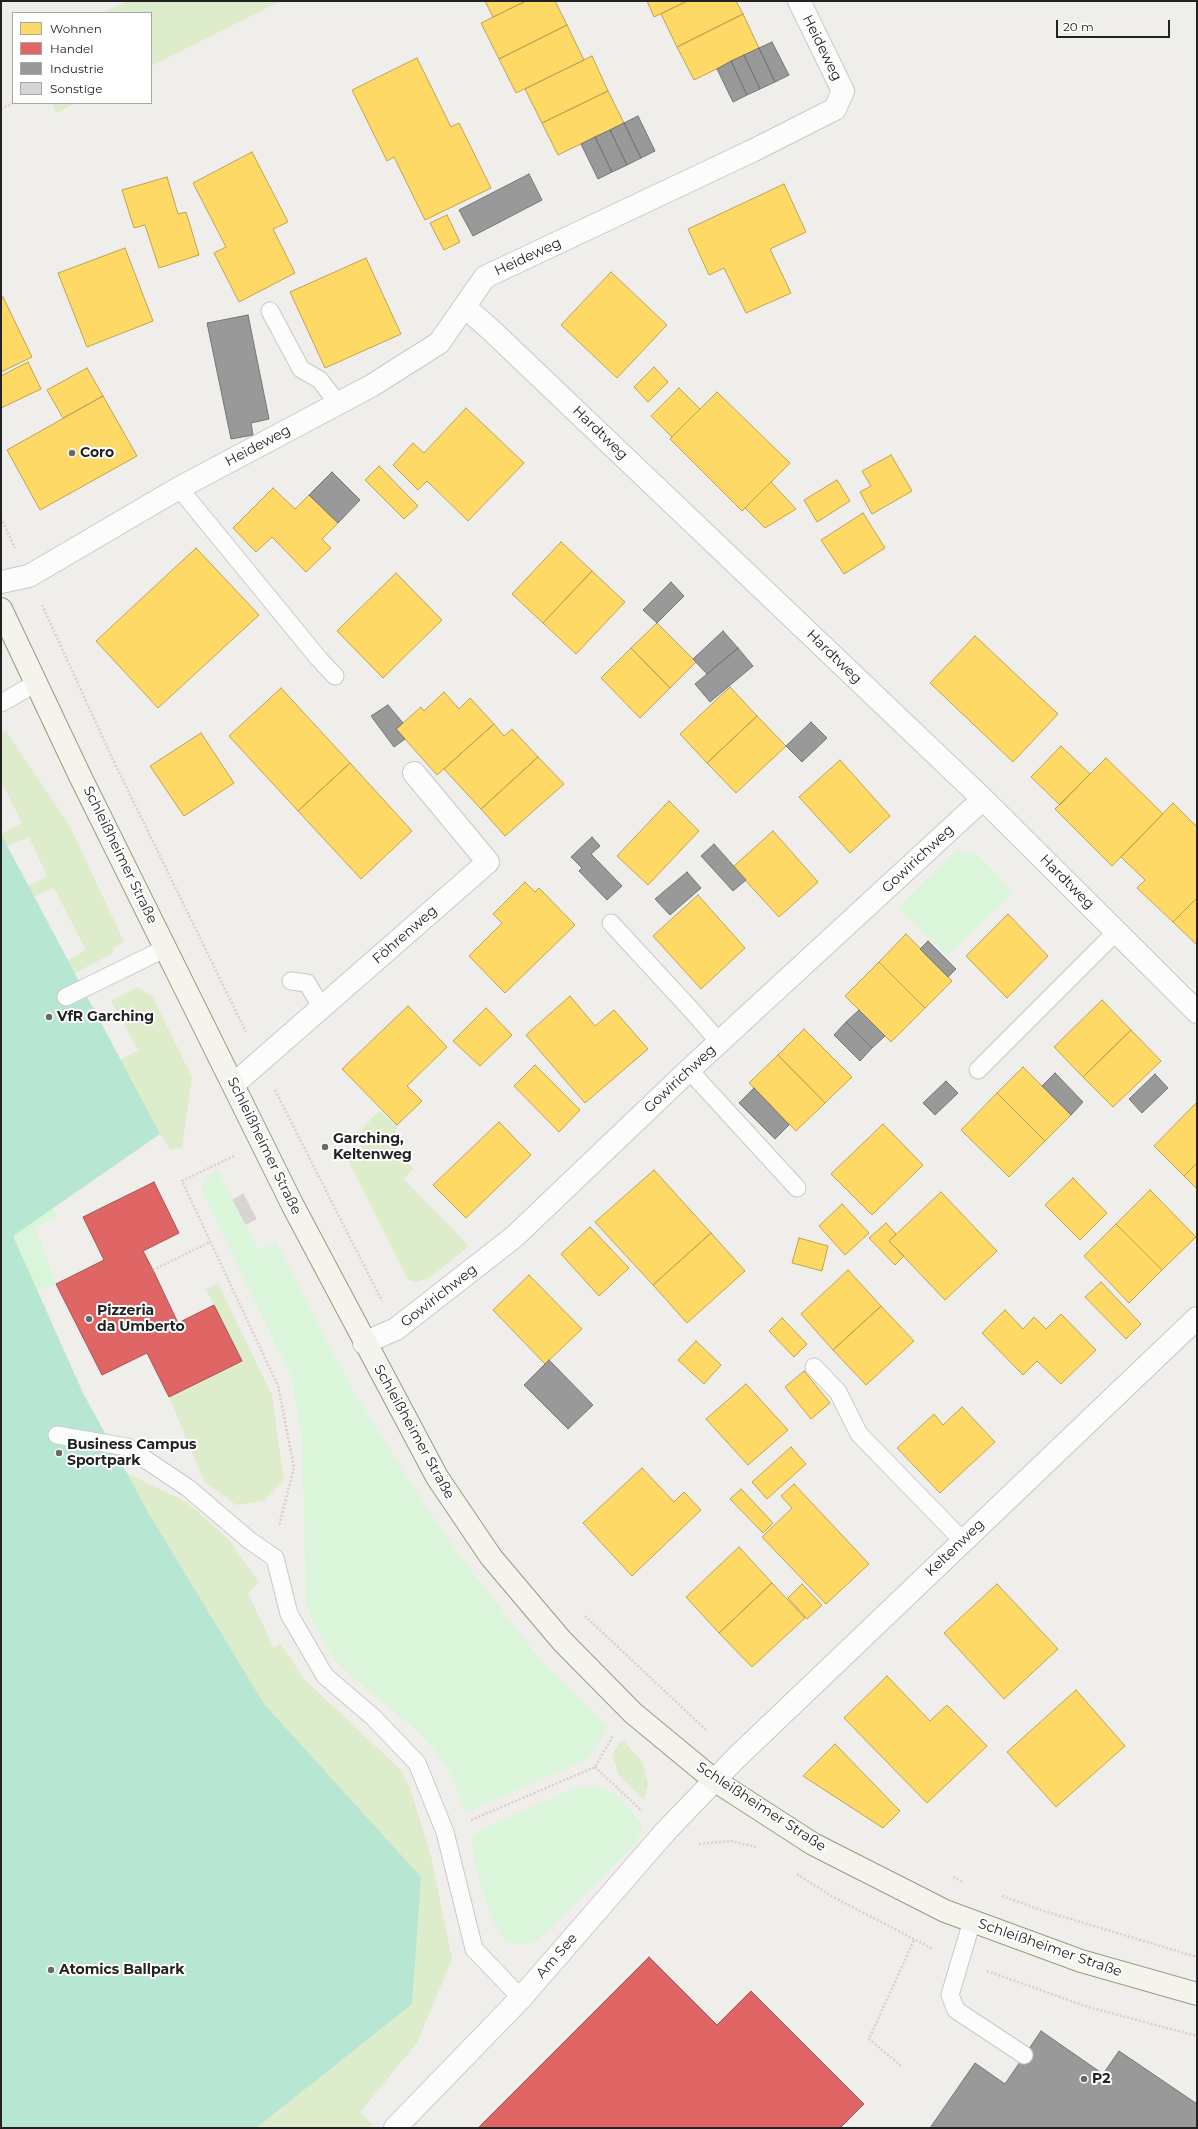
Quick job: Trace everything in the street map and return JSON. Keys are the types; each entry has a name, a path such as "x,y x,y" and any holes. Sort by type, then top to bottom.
{"street":[{"name":"Heideweg","path":"1,582 29,576 179,488 372,386 439,343 466,307 485,277 752,151 835,109 843,91 799,1"},
{"name":"Hardtweg","path":"466,307 492,330 983,799 1197,1012"},
{"name":"Schleißheimer Straße","path":"1,609 261,1141 364,1343 437,1477 491,1557 562,1641 633,1713 714,1780 813,1844 945,1911 1081,1961 1197,1994"},
{"name":"Föhrenweg","path":"234,1084 488,862 414,773"},
{"name":"Gowirichweg","path":"364,1343 396,1329 514,1237 689,1070 983,799"},
{"name":"Keltenweg","path":"714,1780 1197,1318"},
{"name":"Am See","path":"395,2128 521,1998 665,1832 714,1780"}],"lane":[{"path":"270,311 301,369 320,380 338,404"},
{"path":"179,488 318,659 335,676"},
{"path":"1,703 36,683"},
{"path":"610,923 719,1042"},
{"path":"978,1070 1117,931"},
{"path":"66,997 166,948"},
{"path":"291,981 307,983 322,1008"},
{"path":"689,1070 797,1188"},
{"path":"814,1367 838,1392 859,1434 963,1541"},
{"path":"57,1435 127,1446 188,1488 249,1540 275,1558 289,1614 325,1676 373,1717 417,1763 445,1832 474,1950 521,1998"},
{"path":"972,1921 950,1995 956,2010 1024,2055"}],"path":[{"path":"1,109 12,104"},
{"path":"1,518 114,762 260,1062 396,1329"},
{"path":"275,1558 280,1517 294,1467 278,1386 182,1182 292,1124"},
{"path":"152,1270 210,1242"},
{"path":"584,1615 736,1758"},
{"path":"445,1832 595,1767 613,1736 660,1686"},
{"path":"595,1767 665,1832"},
{"path":"946,1874 968,1884"},
{"path":"996,1894 1044,1911 1197,1957"},
{"path":"901,2066 870,2038 914,1940"}],"green space":[{"path":"127,1 281,1 152,66 152,12 104,12"},
{"path":"52,104 74,104 56,113"},
{"path":"6,731 70,826 124,942 113,948 113,953 75,973 66,961 86,950 54,888 28,899 23,889 47,876 29,837 3,848 1,844 1,834 22,823 1,781 1,733"},
{"name":"Business Campus Sportpark","path":"1,834 160,1134 13,1236 83,1393 149,1514 264,1704 421,1877 412,2004 256,2128 1,2128"},
{"path":"957,850 978,855 1013,892 947,956 898,907"},
{"path":"137,987 152,996 192,1077 182,1148 170,1150 145,1110 120,1060 138,1050 111,1001"},
{"path":"379,1111 397,1125 394,1145 413,1169 404,1179 469,1246 431,1277 417,1282 408,1280 346,1156 361,1149 358,1133"},
{"path":"33,1166 58,1217 35,1227 56,1284 1,1306 1,1171"},
{"path":"218,1170 259,1250 276,1242 356,1396 432,1516 466,1564 543,1663 608,1726 588,1759 466,1812 453,1779 438,1754 414,1728 347,1672 333,1658 315,1626 306,1603 302,1439 292,1378 202,1191 205,1177"},
{"path":"218,1283 272,1395 284,1481 264,1501 236,1505 204,1481 169,1397 241,1361 206,1289"},
{"path":"96,1458 188,1503 229,1540 259,1582 248,1593 274,1648 280,1643 305,1680 402,1771 410,1788 431,1856 452,1959 417,2043 360,2112 373,2125 370,2128 248,2128"},
{"path":"621,1741 624,1741 643,1763 648,1784 644,1800 619,1776 612,1754"},
{"path":"595,1786 615,1794 643,1824 637,1842 544,1934 532,1943 517,1944 504,1940 492,1918 479,1880 471,1841 479,1830 575,1788"}],"building: Wohnen":[{"path":"485,1 526,1 493,17"},
{"path":"526,1 555,1 567,25 499,59 481,23"},
{"path":"647,1 687,1 654,17"},
{"path":"687,1 736,1 743,14 677,47 661,14"},
{"path":"743,14 759,48 694,80 677,47"},
{"path":"567,25 584,60 516,93 499,59"},
{"path":"592,56 608,91 542,123 525,89"},
{"path":"417,58 451,127 459,123 491,188 425,220 394,157 387,161 352,90"},
{"path":"608,91 624,123 558,155 542,123"},
{"path":"252,152 288,222 273,229 295,273 239,302 214,253 226,247 193,183"},
{"path":"167,177 178,214 186,212 199,255 159,268 145,225 134,228 122,190"},
{"path":"784,184 806,232 770,249 791,293 746,313 724,268 709,275 688,229"},
{"path":"447,215 460,242 444,250 430,223"},
{"path":"125,248 153,321 87,347 58,273"},
{"path":"366,258 401,334 325,368 290,292"},
{"path":"611,272 667,325 617,378 561,325"},
{"path":"3,297 32,357 1,372 1,298"},
{"path":"28,362 41,389 1,408 1,376"},
{"path":"654,367 668,382 648,402 634,387"},
{"path":"87,368 103,396 63,418 47,390"},
{"path":"679,388 700,409 672,437 651,416"},
{"path":"717,392 790,463 742,511 670,439"},
{"name":"Coro","path":"103,396 137,456 40,510 7,450"},
{"path":"466,408 524,463 468,521 427,481 418,490 393,465 413,443 424,453"},
{"path":"891,455 912,491 872,514 860,492 871,486 862,471"},
{"path":"379,466 418,506 404,519 365,480"},
{"path":"837,480 850,501 817,522 804,500"},
{"path":"771,482 796,509 765,528 745,508"},
{"path":"273,488 295,509 309,495 338,523 322,539 331,548 306,572 272,537 256,552 233,528"},
{"path":"863,513 885,548 844,574 821,540"},
{"path":"561,542 592,571 543,623 512,594"},
{"path":"196,548 259,615 158,708 96,641"},
{"path":"592,571 625,602 576,654 543,623"},
{"path":"396,573 442,620 383,678 337,631"},
{"path":"657,623 696,662 670,688 631,648"},
{"path":"975,636 1058,714 1013,762 930,683"},
{"path":"631,648 670,688 640,718 601,678"},
{"path":"730,687 757,716 707,763 680,734"},
{"path":"281,688 350,763 298,811 229,736"},
{"path":"444,692 459,709 470,698 494,724 437,775 396,729 421,707 424,711"},
{"path":"757,716 786,746 736,793 707,763"},
{"path":"494,724 504,736 512,729 538,757 481,809 444,769"},
{"path":"201,733 234,783 184,816 150,766"},
{"path":"1061,746 1090,774 1060,805 1031,777"},
{"path":"538,757 564,784 505,836 481,809"},
{"path":"1106,758 1163,814 1112,866 1055,809"},
{"path":"840,760 890,816 850,853 799,797"},
{"path":"350,763 412,831 361,879 298,811"},
{"path":"669,801 699,831 648,885 617,856"},
{"path":"1173,803 1197,827 1197,898 1173,922 1137,888 1145,880 1121,857"},
{"path":"773,831 818,882 779,917 733,867"},
{"path":"525,882 535,892 539,888 575,925 505,993 469,956 502,923 493,914"},
{"path":"698,895 745,948 701,989 653,936"},
{"path":"1197,898 1197,945 1173,922"},
{"path":"1008,914 1048,956 1007,998 966,956"},
{"path":"906,934 952,981 925,1008 879,962"},
{"path":"879,962 925,1008 891,1042 845,996"},
{"path":"570,996 595,1026 614,1010 648,1049 585,1103 526,1035"},
{"path":"1102,1000 1131,1030 1083,1077 1054,1047"},
{"path":"408,1006 447,1047 407,1086 422,1101 397,1125 342,1069"},
{"path":"486,1008 512,1035 480,1066 453,1041"},
{"path":"804,1029 852,1077 825,1103 778,1055"},
{"path":"1131,1030 1161,1061 1113,1107 1083,1077"},
{"path":"778,1055 825,1103 796,1131 749,1083"},
{"path":"535,1065 580,1110 559,1132 514,1086"},
{"path":"1023,1067 1071,1115 1045,1141 997,1093"},
{"path":"997,1093 1045,1141 1009,1177 961,1130"},
{"path":"1197,1102 1197,1163 1184,1176 1154,1146"},
{"path":"499,1122 531,1155 466,1218 433,1185"},
{"path":"883,1124 923,1165 872,1215 831,1174"},
{"path":"1197,1163 1197,1189 1184,1176"},
{"path":"654,1170 711,1233 653,1285 595,1222"},
{"path":"1073,1178 1107,1213 1080,1240 1045,1205"},
{"path":"1150,1190 1196,1237 1162,1270 1116,1224"},
{"path":"941,1192 997,1251 945,1300 889,1241"},
{"path":"842,1204 869,1233 845,1255 819,1226"},
{"path":"886,1223 896,1234 889,1241 904,1256 895,1265 869,1238"},
{"path":"1116,1224 1162,1270 1129,1303 1084,1256"},
{"path":"590,1227 629,1268 599,1296 561,1254"},
{"path":"711,1233 745,1271 687,1323 653,1285"},
{"path":"799,1238 828,1246 822,1271 792,1263"},
{"path":"848,1270 881,1306 833,1350 801,1314"},
{"path":"529,1275 582,1329 545,1364 493,1310"},
{"path":"1101,1282 1141,1324 1126,1339 1085,1297"},
{"path":"881,1306 914,1341 866,1385 833,1350"},
{"path":"1005,1310 1023,1329 1034,1317 1046,1329 1061,1314 1096,1350 1061,1384 1037,1361 1023,1375 982,1333"},
{"path":"782,1318 807,1344 794,1357 769,1331"},
{"path":"696,1341 721,1365 704,1384 678,1360"},
{"path":"804,1371 830,1403 811,1419 785,1387"},
{"path":"746,1384 788,1430 748,1465 706,1419"},
{"path":"962,1407 995,1442 940,1493 897,1448 934,1414 943,1425"},
{"path":"791,1447 806,1464 767,1499 752,1482"},
{"path":"642,1468 674,1502 684,1492 701,1510 632,1576 583,1523"},
{"path":"794,1484 869,1564 826,1604 762,1537 792,1508 781,1496"},
{"path":"741,1489 773,1523 763,1533 730,1499"},
{"path":"739,1547 772,1583 719,1633 686,1597"},
{"path":"772,1583 805,1618 752,1667 719,1633"},
{"path":"802,1584 822,1605 807,1619 788,1598"},
{"path":"997,1584 1058,1649 1004,1699 944,1633"},
{"path":"887,1676 930,1721 947,1705 987,1746 927,1803 844,1718"},
{"path":"1076,1690 1125,1746 1056,1807 1007,1752"},
{"path":"835,1744 900,1811 883,1828 803,1776"}],"building: Handel":[{"path":"154,1182 179,1233 143,1251 178,1323 214,1305 242,1361 169,1397 147,1353 102,1375 56,1284 104,1260 83,1217"},
{"path":"649,1957 717,2025 751,1991 864,2104 840,2128 478,2128"}],"building: Industrie":[{"path":"772,42 789,75 775,82 759,48"},
{"path":"759,48 775,82 760,89 744,55"},
{"path":"744,55 760,89 747,95 731,61"},
{"path":"731,61 747,95 733,102 717,69"},
{"path":"638,116 655,151 641,158 624,123"},
{"path":"624,123 641,158 627,165 610,130"},
{"path":"610,130 627,165 612,172 595,137"},
{"path":"595,137 612,172 598,179 581,144"},
{"path":"529,174 542,200 473,236 459,210"},
{"path":"248,315 269,419 251,423 253,435 231,439 207,323"},
{"path":"332,472 360,500 338,523 309,495"},
{"path":"671,582 684,596 657,623 643,610"},
{"path":"723,631 738,648 707,674 693,659"},
{"path":"738,648 753,666 710,702 695,684"},
{"path":"388,705 403,723 396,729 405,739 394,747 371,716"},
{"path":"811,722 827,738 802,762 786,746"},
{"path":"592,837 600,846 591,854 622,886 607,900 579,871 582,868 571,857"},
{"path":"714,844 746,880 733,891 701,856"},
{"path":"687,872 701,888 670,915 655,899"},
{"path":"928,941 956,969 948,977 920,949"},
{"path":"859,1010 885,1036 872,1048 846,1022"},
{"path":"846,1022 872,1048 860,1061 834,1035"},
{"path":"1055,1073 1083,1102 1071,1115 1042,1086"},
{"path":"1155,1074 1168,1088 1142,1113 1129,1099"},
{"path":"946,1081 958,1093 935,1115 923,1103"},
{"path":"754,1088 789,1125 775,1139 739,1103"},
{"path":"549,1360 593,1405 568,1429 524,1385"},
{"name":"P2","path":"1041,2031 1103,2074 1119,2051 1197,2104 1197,2128 930,2128 975,2063 1005,2084"}],"building: Sonstige":[{"path":"243,1194 256,1219 246,1224 233,1200"}],"place":[{"name":"Coro","path":"72,453"},
{"name":"VfR Garching","path":"49,1017"},
{"name":"Garching, Keltenweg","path":"325,1147"},
{"name":"Pizzeria da Umberto","path":"89,1319"},
{"name":"Business Campus Sportpark","path":"59,1453"},
{"name":"Atomics Ballpark","path":"51,1970"},
{"name":"P2","path":"1084,2079"}]}
